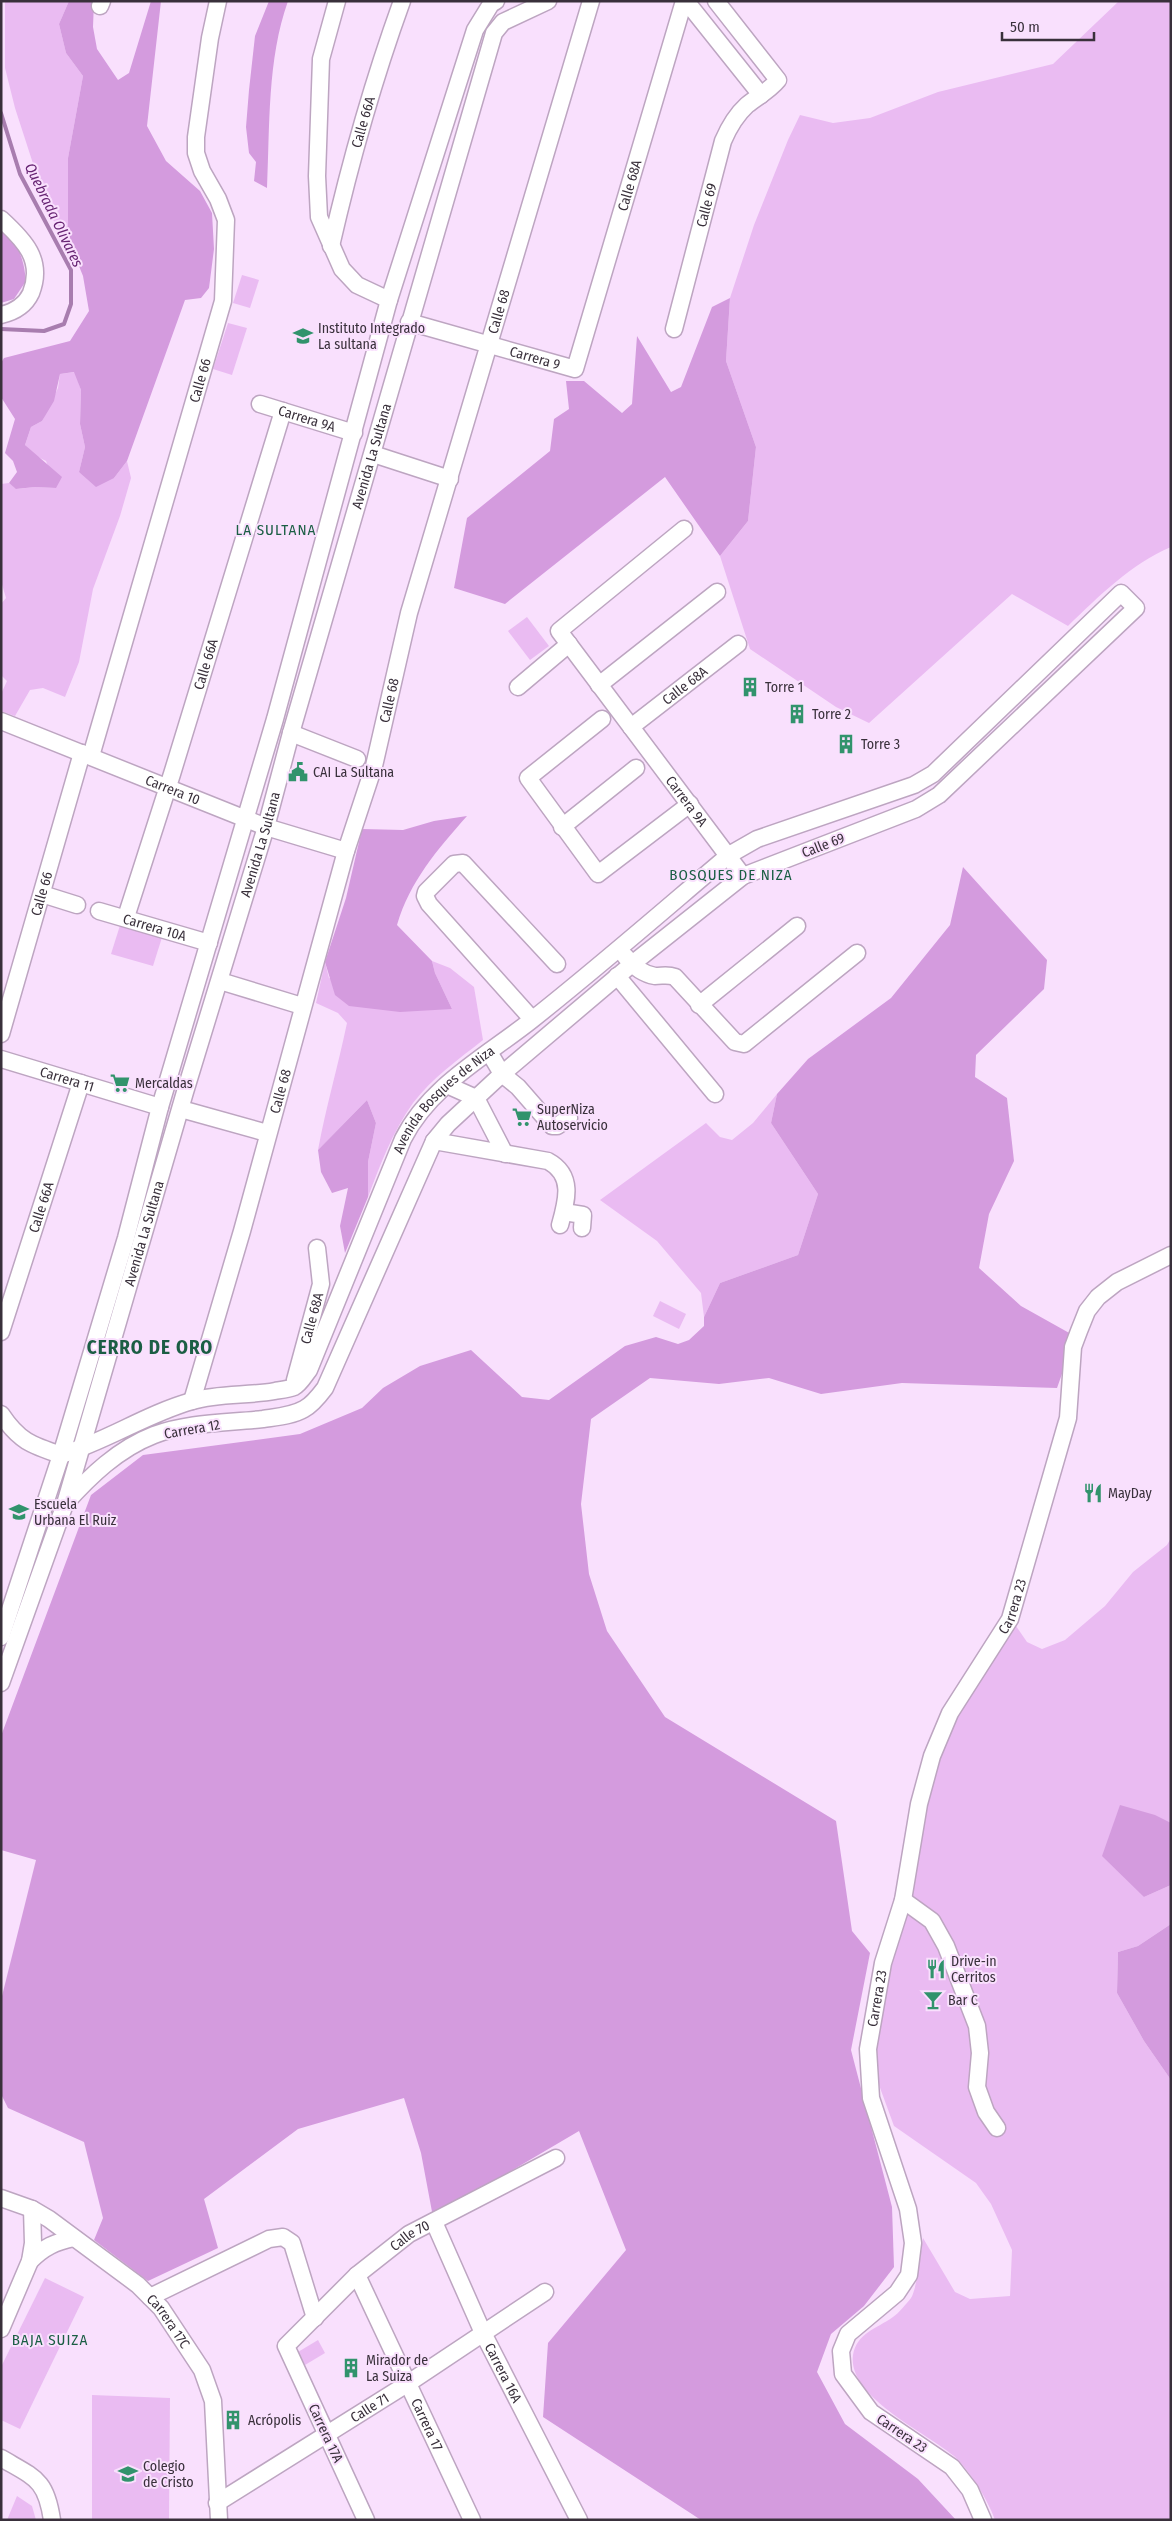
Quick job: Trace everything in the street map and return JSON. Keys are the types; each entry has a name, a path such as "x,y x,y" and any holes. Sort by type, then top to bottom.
{"street":[{"name":"Calle 66","path":"1,1034 224,300 226,220 218,199 202,172 196,154 196,137 210,38 218,1"},
{"path":"337,1 321,60 318,176 319,217 342,270 357,285 389,300"},
{"name":"Calle 66A","path":"331,246 342,199 386,45 402,1"},
{"path":"493,2 502,22 548,1"},
{"name":"Calle 68","path":"192,1401 242,1230 267,1133 346,851 374,766 409,613 591,1"},
{"path":"685,1 761,95 771,89 778,80 716,1"},
{"name":"Calle 68A","path":"575,369 685,1"},
{"name":"Avenida La Sultana","path":"1,1637 61,1454 134,1211 160,1107 275,719 389,300 476,30 493,2"},
{"name":"Avenida La Sultana","path":"1,1683 65,1504 220,981 227,950 266,827 291,733 373,454 409,322 494,33 502,22"},
{"name":"Calle 69","path":"674,329 723,141 732,122 747,105 761,95"},
{"path":"1,219 20,237 35,261 36,280 28,299 14,312 1,315"},
{"name":"Carrera 9","path":"409,322 575,369"},
{"name":"Carrera 9A","path":"260,404 354,433"},
{"name":"Calle 66A","path":"126,917 168,788 283,411"},
{"path":"373,454 450,479"},
{"path":"518,686 569,644 559,631 684,530"},
{"path":"599,685 717,592"},
{"name":"Calle 69","path":"489,1052 618,949 729,855 757,839 914,785 933,774 1120,594 1136,608 939,795 916,809 742,876 636,967 617,976 502,1074"},
{"name":"Carrera 9A","path":"569,644 729,855 742,876"},
{"name":"Calle 68A","path":"632,727 738,644"},
{"path":"602,719 528,778 598,874 690,804"},
{"name":"Carrera 10","path":"1,721 266,827 346,851"},
{"path":"291,733 357,759"},
{"path":"562,827 636,768"},
{"path":"532,1019 429,904 425,896 426,892 454,864 463,863 557,964"},
{"path":"42,894 77,906"},
{"name":"Carrera 10A","path":"99,910 209,943"},
{"path":"699,1005 797,926"},
{"path":"618,949 636,967 655,976 668,974 675,977 735,1042 744,1044 857,953"},
{"path":"617,976 715,1094"},
{"path":"220,981 302,1006"},
{"name":"Avenida Bosques de Niza","path":"284,1416 304,1410 325,1388 434,1141 502,1074 489,1052 429,1100 413,1120 309,1370 293,1388"},
{"name":"Carrera 11","path":"1,1059 160,1107"},
{"path":"502,1074 518,1086 552,1126 557,1126 569,1118"},
{"name":"Calle 66A","path":"1,1332 82,1083"},
{"path":"447,1085 476,1098 505,1154"},
{"path":"181,1109 267,1133"},
{"path":"434,1141 548,1161 560,1167 567,1179 562,1218 583,1215 582,1228"},
{"name":"Calle 68A","path":"293,1388 321,1284 317,1248"},
{"name":"Carrera 23","path":"983,2520 970,2490 952,2467 871,2412 843,2374 842,2351 848,2334 897,2293 909,2275 913,2243 908,2209 871,2098 868,2049 883,1963 903,1900 918,1804 932,1756 950,1713 1010,1619 1068,1418 1074,1347 1087,1311 1098,1297 1116,1282 1171,1255"},
{"name":"Carrera 12","path":"61,1454 80,1449 139,1421 192,1401 209,1397 258,1394 293,1388"},
{"path":"1,1414 13,1432 23,1440 32,1446 61,1454"},
{"name":"Carrera 12","path":"65,1504 93,1473 154,1435 188,1426 284,1416"},
{"path":"35,1534 52,1541"},
{"path":"903,1900 932,1921 946,1946 976,2026 980,2053 977,2087 986,2112 998,2128"},
{"name":"Calle 70","path":"286,2346 357,2275 410,2234 556,2158"},
{"name":"Carrera 17C","path":"1,2198 32,2209 138,2285 161,2308 202,2370 213,2401 219,2520"},
{"path":"1,2329 30,2261 33,2243 32,2209"},
{"name":"Carrera 16A","path":"434,2222 483,2333 579,2520"},
{"path":"150,2297 269,2239 282,2237 292,2243 315,2318"},
{"path":"30,2261 42,2249 57,2241 74,2238"},
{"name":"Carrera 17","path":"357,2275 472,2520"},
{"name":"Calle 71","path":"217,2503 407,2384 545,2292"},
{"name":"Carrera 17A","path":"286,2346 366,2520"},
{"path":"1,2458 34,2477 43,2487 49,2497 52,2520"}],"shaded area":[{"path":"5,1 69,1 59,24 66,53 83,76 68,158 68,239 50,216 15,108 5,68"},
{"path":"69,1 94,1 93,27 97,49 118,80 129,73 151,1 161,1 147,126 166,161 200,191 212,213 214,249 209,288 201,298 185,300 127,461 114,478 96,487 79,472 85,447 80,424 81,390 74,372 60,374 54,401 42,421 31,427 25,445 62,477 56,488 35,487 16,489 9,483 17,472 13,461 5,453 15,419 1,397 1,363 4,358 70,341 89,311 83,276 68,239 68,158 83,76 66,53 59,24"},
{"path":"269,1 288,1 276,46 273,70 269,117 267,188 254,181 256,162 249,153 246,127 255,36"},
{"path":"1119,1 1171,1 1171,547 1142,562 1104,592 1068,626 1012,594 869,723 836,707 750,649 720,556 748,521 756,447 726,361 730,298 754,225 800,115 833,123 870,118 938,92 1053,64"},
{"path":"1,229 20,252 26,281 14,299 1,303"},
{"path":"242,275 259,280 250,308 233,303"},
{"path":"730,298 726,361 756,447 748,521 720,556 665,477 505,604 454,588 467,518 550,451 554,419 569,409 566,381 584,381 622,413 632,404 637,336 671,392 681,387 712,307"},
{"path":"228,323 247,328 232,375 213,369"},
{"path":"75,372 81,390 80,424 85,447 79,472 88,477 114,478 127,461 131,478 120,516 93,589 79,662 65,697 43,688 30,690 15,716 1,711 1,694 7,681 1,675 1,604 6,598 1,581 1,484 9,483 17,489 35,487 56,488 46,461 34,455 25,445 31,427 42,421 58,388 60,374"},
{"path":"527,617 549,646 530,660 508,631"},
{"path":"467,816 445,841 417,880 409,894 397,925 432,961 435,973 452,1009 400,1012 349,1006 335,995 325,962 346,898 362,829 403,830 434,821"},
{"path":"963,867 1047,960 1044,989 976,1055 975,1077 1007,1098 1014,1161 989,1214 979,1268 1021,1306 1080,1339 1063,1371 1057,1388 902,1383 821,1394 769,1378 719,1384 650,1378 591,1419 581,1504 589,1574 607,1631 665,1717 836,1821 852,1931 870,1953 851,2050 892,2207 894,2267 864,2306 831,2334 817,2372 845,2424 918,2479 956,2520 701,2520 543,2417 548,2343 626,2250 579,2131 433,2217 421,2153 404,2098 298,2129 204,2199 218,2248 148,2281 94,2240 103,2218 84,2142 8,2108 1,2094 1,2000 36,1860 1,1850 1,1736 91,1495 143,1455 300,1434 362,1408 383,1388 420,1366 471,1350 522,1397 549,1400 625,1346 656,1337 678,1344 689,1340 704,1326 704,1317 720,1283 798,1255 818,1194 771,1123 777,1094 808,1059 891,998 950,925"},
{"path":"122,919 164,931 153,966 111,954"},
{"path":"432,961 450,968 474,987 483,1040 437,1077 413,1103 393,1137 368,1197 368,1162 376,1123 367,1100 318,1150 347,1023 338,1013 316,1003 325,962 329,978 452,1009 435,973"},
{"path":"777,1094 771,1123 818,1194 798,1255 720,1283 704,1317 701,1293 657,1241 600,1200 706,1123 720,1137 732,1140 753,1123"},
{"path":"367,1100 376,1123 368,1162 368,1197 345,1253 340,1226 348,1188 332,1193 321,1172 318,1150"},
{"path":"660,1301 686,1314 679,1329 653,1316"},
{"path":"1171,1538 1171,1825 1144,1897 1171,1885 1171,1924 1138,1946 1118,1952 1117,1993 1144,2041 1171,2080 1171,2520 995,2520 978,2486 960,2462 942,2447 891,2413 875,2399 862,2385 855,2370 853,2355 859,2341 868,2332 895,2315 911,2298 917,2278 923,2238 955,2292 970,2299 1010,2296 1012,2250 991,2204 976,2183 894,2126 879,2085 876,2038 921,1808 955,1713 1014,1623 1027,1642 1042,1649 1065,1640 1105,1606 1133,1572 1167,1545"},
{"path":"1120,1805 1155,1815 1171,1823 1171,1885 1144,1897 1102,1856"},
{"path":"1171,1924 1171,2080 1144,2041 1117,1993 1118,1952 1138,1946"},
{"path":"45,2278 84,2297 20,2429 1,2420 1,2367"},
{"path":"318,2340 325,2353 305,2365 298,2352"},
{"path":"92,2395 170,2398 169,2520 92,2520"},
{"path":"17,2496 32,2506 36,2520 7,2520"}],"waterway":[{"name":"Quebrada Olivares","path":"1,113 20,174 71,270 71,304 64,324 44,331 1,329"}],"place":[{"name":"Instituto Integrado La sultana","path":"303,336"},
{"name":"Torre 1","path":"750,687"},
{"name":"Torre 2","path":"797,714"},
{"name":"Torre 3","path":"846,744"},
{"name":"CAI La Sultana","path":"298,772"},
{"name":"Mercaldas","path":"120,1083"},
{"name":"SuperNiza Autoservicio","path":"522,1117"},
{"name":"MayDay","path":"1093,1493"},
{"name":"Escuela Urbana El Ruiz","path":"19,1512"},
{"name":"Drive-in Cerritos","path":"936,1969"},
{"name":"Bar C","path":"933,2000"},
{"name":"Mirador de La Suiza","path":"351,2368"},
{"name":"Acrópolis","path":"233,2420"},
{"name":"Colegio de Cristo","path":"128,2474"}],"district":[{"name":"LA SULTANA","path":"276,530"},
{"name":"BOSQUES DE NIZA","path":"731,875"},
{"name":"CERRO DE ORO","path":"150,1347"},
{"name":"BAJA SUIZA","path":"50,2340"}]}
